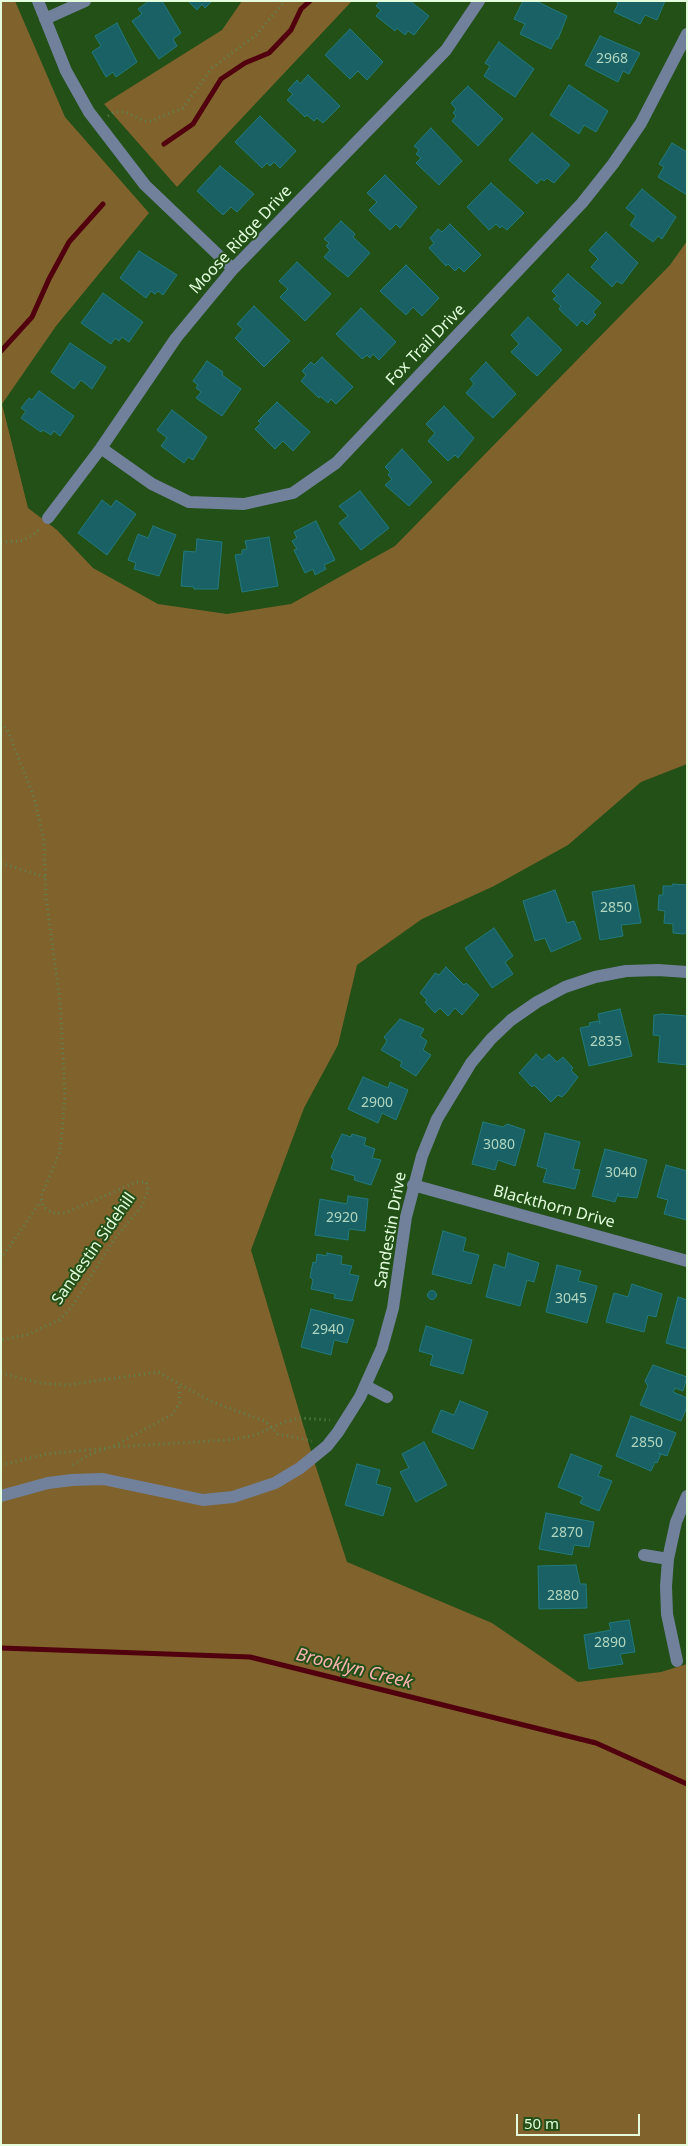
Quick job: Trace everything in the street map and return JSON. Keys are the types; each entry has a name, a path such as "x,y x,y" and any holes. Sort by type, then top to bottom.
{"street":[{"path":"38,1 66,71 90,112 144,185 233,269"},
{"path":"45,19 85,1"},
{"name":"Moose Ridge Drive","path":"48,518 101,448 176,338 233,269 446,50 479,1"},
{"name":"Fox Trail Drive","path":"101,448 152,484 189,502 244,504 293,493 336,463 582,203 613,164 640,123 687,34"},
{"name":"Sandestin Drive","path":"1,1496 72,1480 103,1479 203,1500 233,1498 275,1483 312,1458 327,1446 343,1424 366,1386 382,1348 393,1308 406,1217 413,1185 426,1147 452,1090 476,1057 511,1020 537,1002 565,987 596,977 634,971 687,972"},
{"name":"Blackthorn Drive","path":"413,1185 687,1261"},
{"path":"366,1386 387,1397"},
{"path":"677,1661 667,1614 666,1586 668,1559 676,1522 687,1496"},
{"path":"644,1556 668,1559"}],"path":[{"path":"107,116 114,112 125,112 144,121 151,121 183,108 212,68 257,34 285,1"},
{"path":"1,542 22,541 36,533 48,518"},
{"path":"1,723 6,729 34,797 44,840 45,877 60,1001 65,1097 60,1151 42,1201 1,1259"},
{"path":"1,863 45,877"},
{"name":"Sandestin Sidehill","path":"1,1340 26,1335 59,1320 71,1308 115,1238 142,1206 148,1191 146,1182 137,1182 65,1213 52,1213 43,1206 42,1201"},
{"path":"1,1374 39,1383 66,1385 158,1372 212,1402 265,1421 278,1434 310,1440 327,1446"},
{"path":"68,1468 88,1456 111,1447 173,1414 180,1402 179,1384"},
{"path":"1,1465 46,1454 111,1447 228,1440 253,1436 284,1422 311,1417 343,1424"}],"shaded area":[{"path":"1,1 15,1 65,117 149,213 56,326 2,404 28,508 57,530 93,568 158,604 227,614 291,604 395,546 670,265 687,241 687,764 641,782 568,845 494,886 422,919 357,965 338,1045 304,1108 251,1250 313,1458 347,1562 492,1623 578,1682 661,1672 687,1664 687,2145 1,2145"},
{"path":"242,1 352,1 177,187 104,104 222,30"}],"building":[{"path":"149,1 162,1 181,33 173,39 177,46 159,59 132,21 142,14 138,9"},
{"path":"188,1 212,1 205,8 202,4 197,10"},
{"path":"380,1 410,1 429,16 414,35 408,31 405,35 397,28 395,31 376,16 381,10 376,6"},
{"path":"523,1 536,1 567,16 558,39 556,39 551,49 520,34 525,24 514,19"},
{"path":"616,1 665,1 657,20 645,15 640,24 614,12 618,4"},
{"path":"117,23 137,62 116,77 113,72 106,77 92,52 101,46 95,36"},
{"path":"350,29 383,62 367,80 358,71 350,79 325,55"},
{"path":"600,36 640,53 629,74 623,71 618,82 585,65"},
{"path":"499,42 534,69 515,97 484,76 490,66 485,63"},
{"path":"308,75 340,106 323,123 317,118 314,121 307,115 305,117 287,100 293,94 288,90 297,80 300,84"},
{"path":"569,85 608,111 596,132 584,125 579,134 550,115"},
{"path":"468,86 503,119 478,146 452,121 456,116 453,113 456,109 451,103"},
{"path":"260,116 296,151 280,168 274,162 270,166 267,163 262,168 235,142"},
{"path":"431,128 462,161 439,185 416,163 421,158 416,154 419,150 414,146"},
{"path":"532,133 570,165 554,183 547,178 544,181 541,179 537,184 509,160"},
{"path":"672,143 687,152 687,195 658,177 664,167 659,164"},
{"path":"220,166 254,194 237,212 231,207 223,215 197,191"},
{"path":"385,175 417,207 400,228 396,224 390,230 369,210 377,202 367,193"},
{"path":"491,183 524,213 507,230 502,226 500,228 496,224 489,230 467,207"},
{"path":"642,189 676,217 662,239 658,236 653,242 630,225 636,216 626,208"},
{"path":"341,221 355,234 353,237 370,253 348,277 324,257 330,250 326,246 329,243 324,239"},
{"path":"450,224 481,255 464,272 459,267 455,271 448,264 446,266 429,248 434,243 430,238 438,229 442,232"},
{"path":"606,232 638,263 622,284 617,281 612,287 591,267 598,259 589,250"},
{"path":"139,251 177,275 163,295 158,291 155,294 151,291 146,298 120,278"},
{"path":"297,262 331,294 305,321 280,297 288,289 279,281"},
{"path":"406,265 439,298 422,316 413,307 406,315 380,291"},
{"path":"568,274 601,303 593,312 596,315 587,325 582,320 577,326 559,309 561,306 553,299 557,296 552,291"},
{"path":"103,293 143,322 129,342 122,337 119,341 115,338 111,344 81,323"},
{"path":"254,306 290,341 264,367 235,338 243,329 237,324"},
{"path":"361,308 396,342 379,360 373,354 370,358 367,355 362,359 336,334"},
{"path":"528,317 562,350 537,376 511,352 519,344 511,335"},
{"path":"70,343 106,367 92,389 81,380 74,389 51,372"},
{"path":"322,357 353,387 336,404 331,399 328,403 320,396 319,398 301,381 306,375 302,371 311,362 314,365"},
{"path":"207,361 223,372 222,375 241,389 222,416 196,398 201,392 196,388 198,385 193,381"},
{"path":"486,362 516,394 493,418 466,393 474,384 470,379"},
{"path":"39,391 74,416 60,436 54,431 51,435 43,430 41,432 21,418 26,411 21,408 29,398 32,400"},
{"path":"277,402 310,432 293,451 283,441 275,449 255,429 261,423 258,421"},
{"path":"444,406 474,438 458,458 455,455 448,461 428,441 435,433 426,424"},
{"path":"172,410 207,437 193,460 188,457 184,463 161,446 167,438 157,430"},
{"path":"402,449 432,482 409,506 385,485 392,479 388,475 390,472 385,467"},
{"path":"360,491 389,528 361,550 339,523 348,516 339,506"},
{"path":"102,500 111,507 116,500 136,514 107,555 78,533"},
{"path":"316,521 335,560 324,565 326,569 315,575 313,569 305,573 294,550 297,549 292,541 297,538 294,532"},
{"path":"153,526 176,535 159,576 134,569 136,563 128,560 138,534 148,538"},
{"path":"269,537 278,586 242,592 235,555 242,554 242,550 247,549 245,541"},
{"path":"197,539 222,542 218,589 194,589 194,587 181,586 184,551 196,552"},
{"path":"673,884 687,885 687,932 684,934 673,933 673,924 664,923 665,911 658,910 659,895 663,895 663,886 672,886"},
{"path":"634,885 641,923 621,925 623,936 600,940 592,892"},
{"path":"555,890 567,923 574,921 581,939 551,952 545,938 535,941 523,901"},
{"path":"494,928 513,956 505,962 513,974 492,988 465,948"},
{"path":"446,967 464,985 466,983 479,995 462,1015 455,1008 448,1016 440,1008 435,1013 420,993 435,973 439,975"},
{"path":"620,1009 632,1056 589,1066 580,1028 590,1026 589,1023 598,1021 600,1024 598,1014"},
{"path":"654,1015 687,1016 687,1065 658,1062 660,1036 653,1035"},
{"path":"400,1019 424,1029 420,1036 427,1041 423,1050 431,1055 416,1076 400,1066 402,1062 381,1050 387,1041 384,1037"},
{"path":"536,1054 542,1060 549,1054 557,1062 563,1057 578,1077 562,1097 558,1095 551,1102 534,1085 532,1087 519,1073"},
{"path":"363,1077 388,1088 390,1082 408,1090 396,1120 382,1113 378,1123 348,1109"},
{"path":"483,1122 503,1127 507,1124 525,1130 515,1166 498,1160 495,1170 472,1164"},
{"path":"545,1133 580,1142 573,1169 580,1170 575,1189 543,1182 547,1169 537,1166"},
{"path":"342,1134 351,1137 352,1134 366,1138 364,1145 375,1149 372,1158 381,1160 371,1185 354,1180 355,1176 331,1169 334,1160 331,1157"},
{"path":"605,1149 647,1160 637,1198 618,1196 618,1193 615,1202 592,1196"},
{"path":"666,1165 687,1171 687,1220 664,1214 668,1200 657,1197"},
{"path":"348,1196 368,1199 365,1231 349,1229 348,1240 315,1235 320,1199 347,1204"},
{"path":"443,1231 466,1238 463,1251 479,1255 471,1284 432,1274"},
{"path":"327,1253 342,1256 341,1264 352,1266 349,1274 359,1276 352,1301 334,1298 335,1294 311,1289 313,1280 310,1277 313,1262 316,1263 317,1254 327,1256"},
{"path":"508,1253 539,1263 534,1282 527,1280 520,1306 486,1297 494,1264 505,1268"},
{"path":"557,1265 581,1271 578,1281 597,1286 587,1323 546,1312"},
{"path":"632,1284 662,1294 656,1317 648,1315 644,1332 606,1322 614,1293 628,1297"},
{"path":"432,1290 437,1295 432,1300 427,1295"},
{"path":"678,1297 687,1300 687,1349 666,1343"},
{"path":"311,1309 354,1320 347,1343 334,1340 331,1355 301,1347"},
{"path":"426,1326 472,1340 463,1374 430,1365 433,1355 419,1351"},
{"path":"653,1365 687,1377 683,1391 675,1388 673,1392 687,1398 687,1407 681,1421 640,1405 648,1386 645,1381"},
{"path":"460,1401 488,1412 473,1449 432,1432 441,1410 454,1415"},
{"path":"631,1416 676,1433 667,1456 661,1454 651,1471 616,1456"},
{"path":"424,1442 447,1485 416,1502 400,1472 409,1468 402,1454"},
{"path":"571,1454 602,1466 598,1476 612,1481 599,1511 580,1503 583,1497 558,1487"},
{"path":"357,1464 380,1470 376,1484 391,1488 383,1516 345,1505"},
{"path":"546,1513 594,1522 589,1547 574,1545 572,1555 539,1549"},
{"path":"576,1565 580,1584 586,1584 587,1608 539,1609 538,1566"},
{"path":"629,1620 635,1652 620,1654 623,1664 589,1669 584,1635 611,1630 609,1623"}],"waterway":[{"path":"164,144 193,124 221,79 245,63 269,53 291,30 301,9 310,1"},
{"path":"1,351 32,317 49,279 69,242 103,204"},
{"name":"Brooklyn Creek","path":"1,1648 250,1657 596,1743 687,1784"}]}
